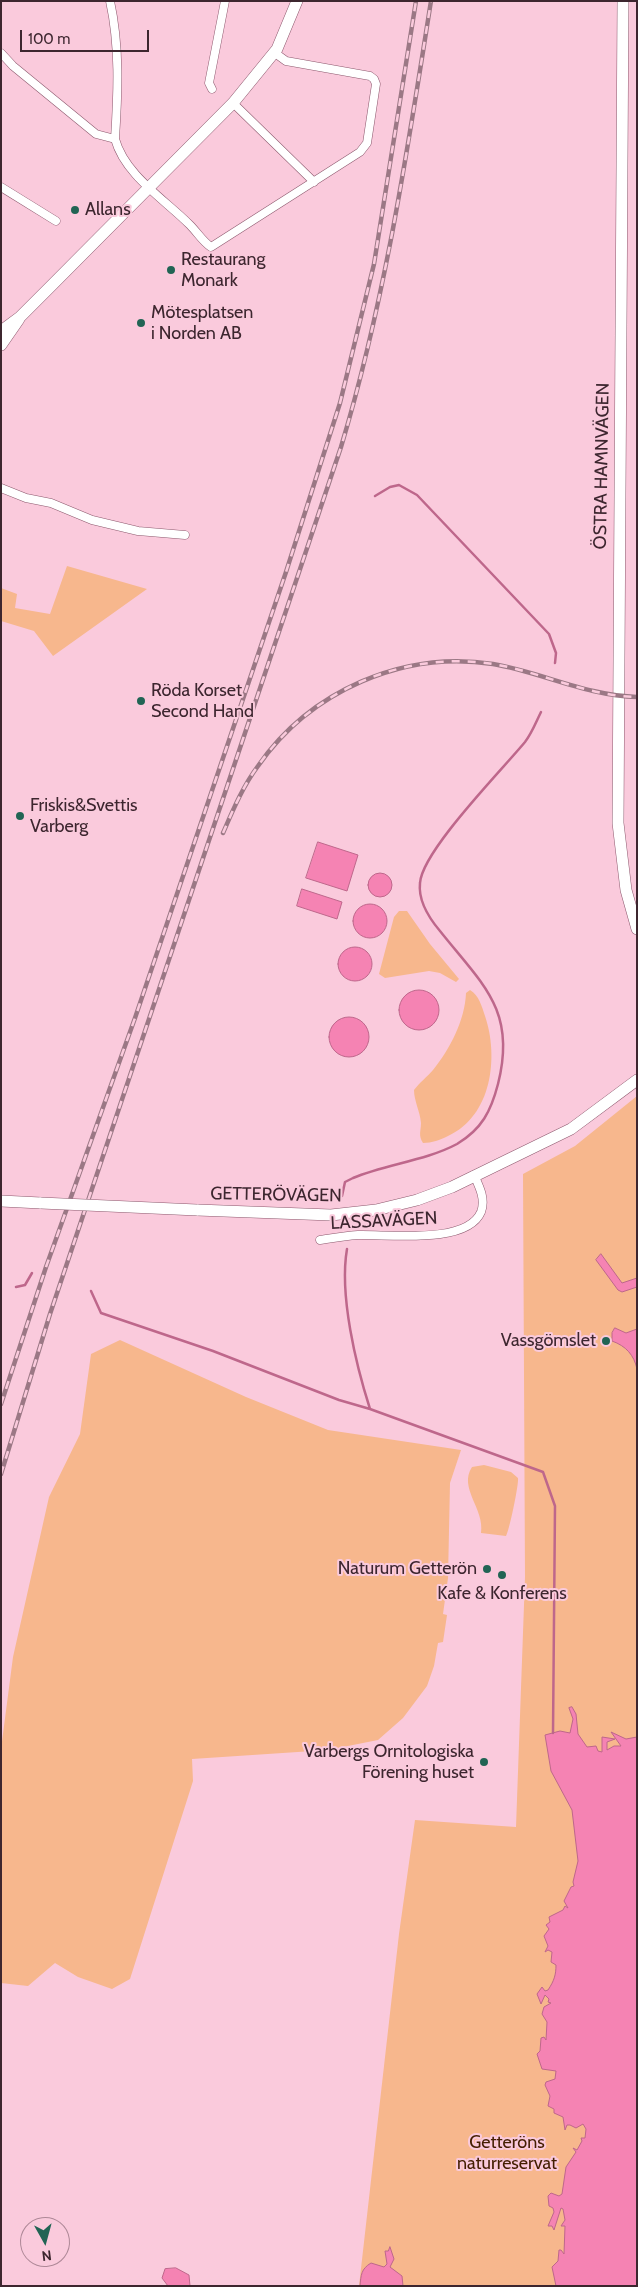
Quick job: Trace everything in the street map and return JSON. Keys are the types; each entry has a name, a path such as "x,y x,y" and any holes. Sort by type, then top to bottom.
{"street":[{"path":"110,1 117,41 118,71 115,139 124,159 149,188 211,247 365,149 376,84 374,79 370,76 286,61 275,53"},
{"path":"212,89 209,83 226,1"},
{"path":"1,331 20,317 233,103 275,53 297,1"},
{"name":"ÖSTRA HAMNVÄGEN","path":"623,1 618,823 626,890 637,929"},
{"path":"1,53 13,66 96,134 115,139"},
{"path":"233,103 314,182"},
{"path":"1,187 56,221"},
{"path":"1,345 11,333 20,317"},
{"path":"1,488 26,498 51,503 92,520 138,531 185,535"},
{"name":"GETTERÖVÄGEN","path":"1,1201 306,1216 353,1214 417,1200 452,1187 571,1129 637,1080"},
{"name":"LASSAVÄGEN","path":"320,1240 357,1236 426,1235 456,1230 473,1222 481,1212 483,1200 474,1175"}],"green space":[{"path":"67,566 147,589 53,656 34,631 1,621 1,588 17,594 15,608 50,614"},
{"path":"399,911 407,911 430,944 459,979 456,982 440,973 429,971 385,978 379,974 394,917"},
{"path":"470,990 480,1002 489,1032 491,1067 488,1084 483,1100 474,1115 463,1127 442,1139 423,1143 420,1135 421,1123 414,1090 433,1070 451,1044 460,1024 466,993"},
{"name":"Getteröns naturreservat","path":"637,1096 637,2286 359,2286 399,1934 415,1820 516,1827 525,1577 523,1174 575,1146"},
{"path":"120,1340 246,1397 328,1430 461,1450 450,1483 448,1578 443,1614 447,1615 443,1642 438,1643 434,1666 427,1686 403,1718 378,1740 328,1750 192,1759 193,1781 130,1979 112,1989 78,1977 55,1963 28,1986 1,1983 1,1749 13,1657 49,1497 80,1434 91,1354"},
{"path":"484,1465 511,1472 518,1478 514,1508 506,1536 481,1533 479,1516 468,1483 472,1467"}],"shaded area":[{"path":"318,842 358,855 347,891 306,878"},
{"path":"380,873 389,876 392,885 389,894 380,897 371,894 368,885 371,876"},
{"path":"302,889 342,902 337,919 297,906"},
{"path":"370,904 382,909 387,921 382,933 370,938 358,933 353,921 358,909"},
{"path":"355,947 367,952 372,964 367,976 355,981 343,976 338,964 343,952"},
{"path":"423,990 430,993 436,999 439,1010 438,1018 430,1027 423,1030 415,1030 408,1027 400,1018 399,1006 402,999 411,991"},
{"path":"353,1017 360,1020 366,1026 369,1037 368,1045 360,1054 353,1057 345,1057 338,1054 330,1045 329,1033 332,1026 341,1018"},
{"path":"601,1254 622,1283 637,1278 637,1287 622,1292 618,1290 596,1260"},
{"path":"615,1328 626,1333 637,1329 637,1369 634,1359 629,1352 612,1341 612,1333"},
{"path":"572,1707 576,1714 578,1734 587,1747 596,1746 598,1751 602,1752 602,1737 615,1739 607,1742 607,1750 614,1746 621,1746 611,1732 626,1739 637,1737 637,2286 556,2286 552,2267 558,2261 559,2250 564,2254 565,2226 561,2226 565,2220 563,2209 561,2208 554,2230 552,2226 548,2226 554,2212 553,2208 549,2206 548,2196 551,2193 559,2196 562,2194 566,2167 576,2152 573,2148 577,2150 582,2141 581,2138 585,2138 586,2129 583,2124 576,2128 567,2125 565,2130 563,2117 554,2113 554,2109 548,2106 550,2096 545,2085 546,2082 555,2079 556,2071 542,2069 537,2054 540,2051 541,2038 544,2037 546,2040 547,2022 542,2014 544,2007 551,2003 548,2002 549,1999 545,1995 541,2004 537,1994 542,1987 545,1991 548,1990 552,1984 556,1969 556,1965 551,1962 552,1952 548,1950 545,1952 548,1946 544,1936 549,1929 546,1925 550,1922 549,1917 563,1910 565,1906 568,1908 564,1901 571,1887 574,1886 573,1882 578,1861 572,1810 551,1771 545,1735 560,1731 570,1733 573,1719 569,1708"},
{"path":"390,2247 394,2259 390,2267 402,2276 403,2286 360,2286 362,2273 368,2265 371,2263 384,2267 387,2264 385,2251 388,2251"},
{"path":"176,2268 189,2275 190,2286 168,2286 162,2278 165,2269"}],"waterway":[{"path":"375,496 390,487 399,485 417,495 549,634 556,653 555,663"},
{"path":"342,1196 345,1182 353,1178 432,1155 457,1144 479,1126 489,1111 498,1084 503,1058 503,1036 499,1017 482,983 428,915 421,896 420,883 424,869 434,851 465,811 525,742 541,712"},
{"path":"347,1249 345,1287 350,1330 359,1372 370,1409 543,1472 555,1506 553,1733"},
{"path":"16,1287 25,1285 32,1273"},
{"path":"91,1291 101,1313 213,1351 339,1400 370,1409"}],"railway":[{"path":"1,1404 46,1267 135,1018 286,572 340,403 374,264 416,1"},
{"path":"1,1474 50,1314 341,447 357,392 394,226 431,1"},
{"path":"223,833 239,798 258,766 279,740 304,716 331,697 361,682 393,670 426,663 459,661 493,664 529,672 600,693 637,697"}],"place":[{"name":"Allans","path":"75,210"},
{"name":"Restaurang Monark","path":"171,270"},
{"name":"Mötesplatsen i Norden AB","path":"141,323"},
{"name":"Röda Korset Second Hand","path":"141,701"},
{"name":"Friskis&Svettis Varberg","path":"20,816"},
{"name":"Vassgömslet","path":"606,1341"},
{"name":"Naturum Getterön","path":"487,1569"},
{"name":"Kafe & Konferens","path":"502,1575"},
{"name":"Varbergs Ornitologiska Förening huset","path":"484,1762"}]}
